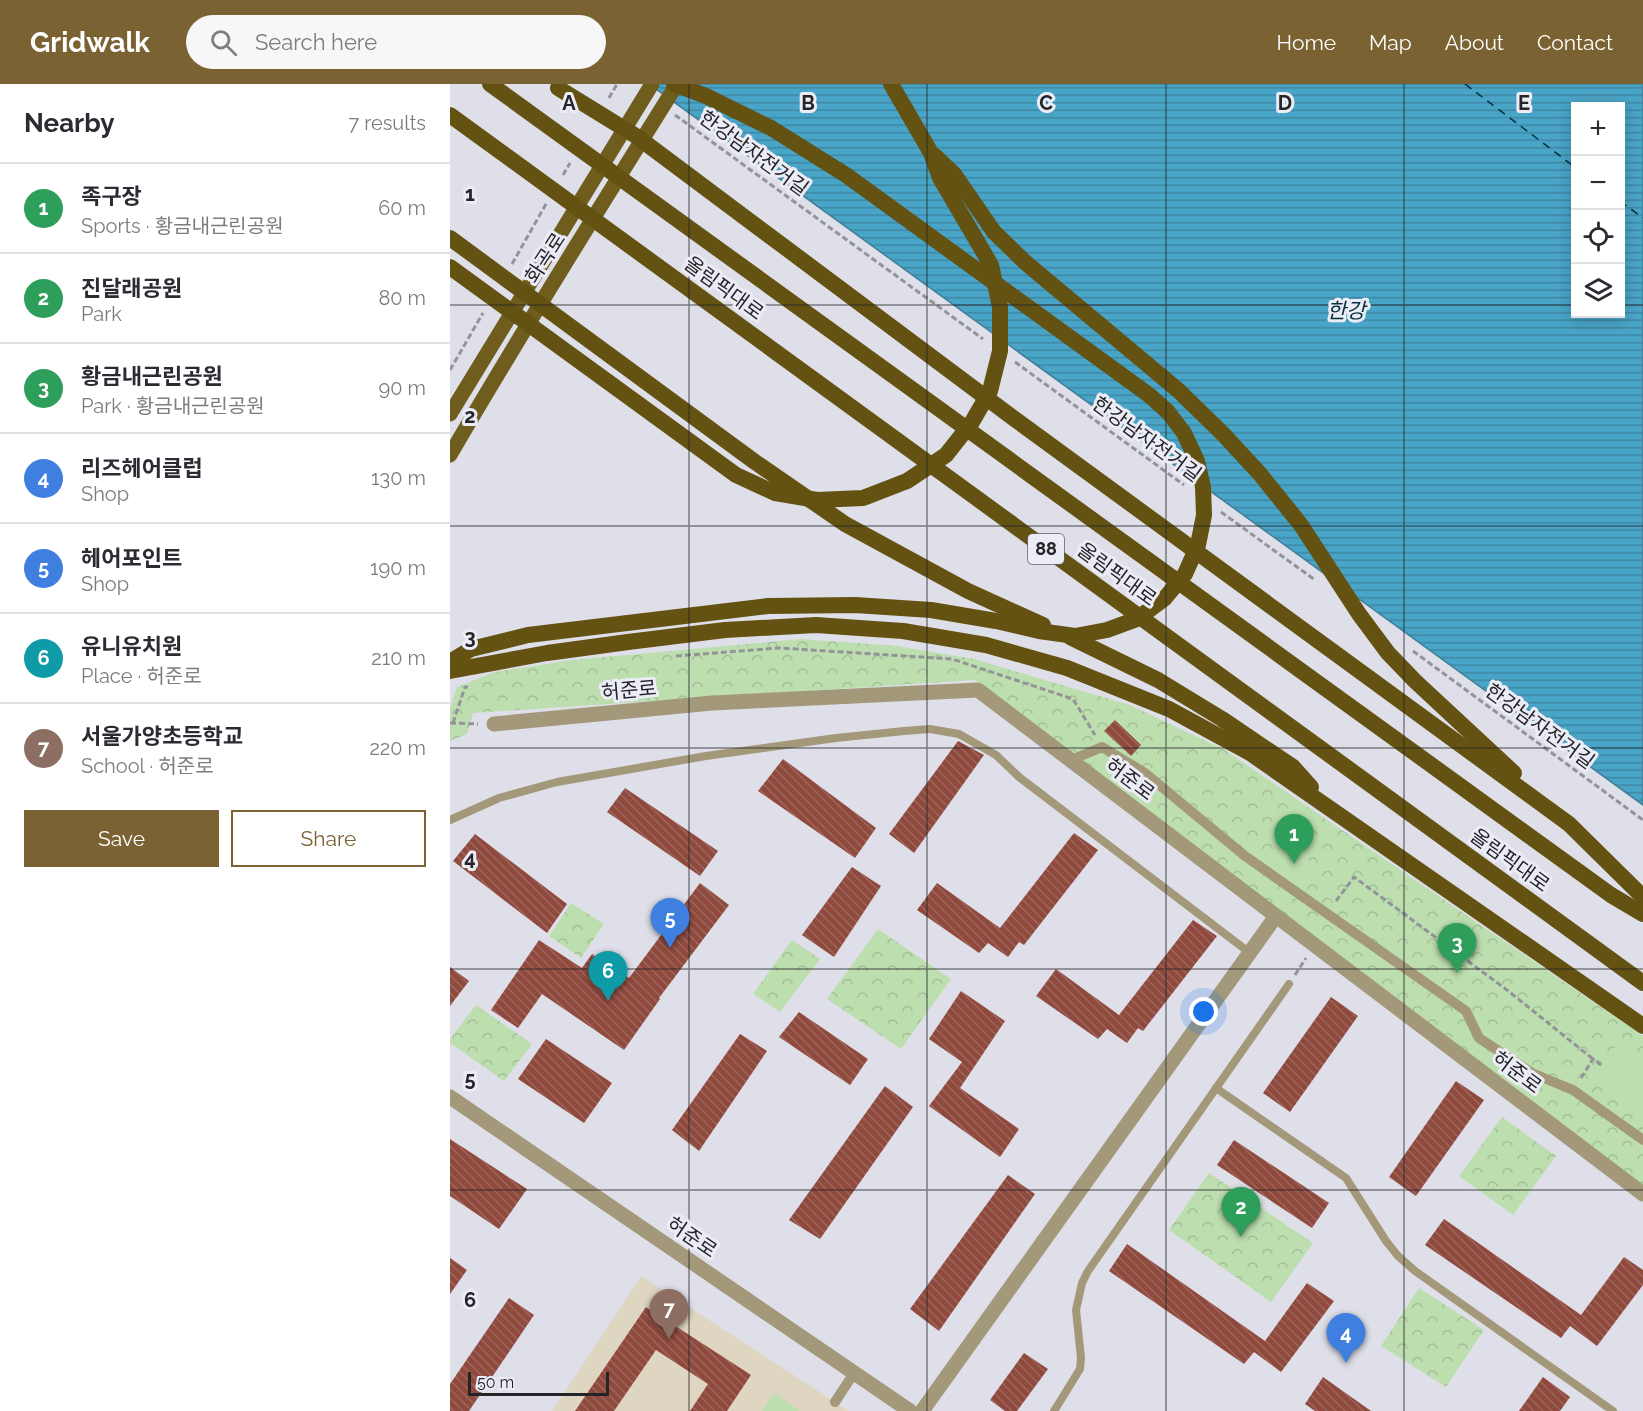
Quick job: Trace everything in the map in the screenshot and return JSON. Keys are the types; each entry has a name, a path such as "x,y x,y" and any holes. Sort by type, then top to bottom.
{"highway":[{"name":"올림픽대로","path":"489,84 1611,895 1643,915"},
{"path":"450,662 471,649 528,635 768,606 855,605 931,610 1075,636 1107,630 1137,619 1165,598 1185,574 1198,545 1204,514 1203,487 1197,461 1184,433 1168,412 1149,395 846,175 771,128 706,96 675,84"},
{"path":"450,267 736,475 775,493 817,500 863,498 907,482 946,455 972,422 990,391 1000,351 1000,307 991,265 940,178 931,153 891,84"},
{"path":"558,88 636,136 1016,420 1569,825"},
{"name":"올림픽대로","path":"450,115 1643,983"},
{"path":"931,153 954,174 994,232 1026,263 1179,391 1224,435 1260,474 1301,525 1359,614 1388,652 1431,696 1643,897"},
{"path":"450,238 755,462 845,524 968,591 1090,646 1158,680 1222,719 1293,767 1332,809"},
{"path":"450,671 547,653 725,630 816,625 903,631 986,645 1067,668 1169,709 1250,753 1643,1026"}],"main road":[{"name":"화곡로","path":"450,414 652,84"},
{"name":"화곡로","path":"450,455 511,350 581,241 675,84"}],"street":[{"name":"허준로","path":"494,724 712,703 978,690 1643,1194"},
{"path":"1071,760 1102,747 1145,773 1245,856 1325,915 1466,1011 1479,1038 1532,1073 1573,1090 1643,1140"},
{"path":"922,1411 1276,916"},
{"name":"허준로","path":"450,1097 910,1411"},
{"path":"835,1402 854,1373"}],"lane":[{"path":"450,820 499,798 557,782 706,756 836,738 930,729 959,734 996,755 1019,777 1250,953"},
{"path":"1054,1411 1080,1369 1076,1310 1082,1283 1097,1257 1289,984"},
{"path":"1216,1088 1346,1178 1386,1241 1415,1271 1613,1411"}],"path":[{"path":"605,104 617,84"},
{"name":"한강남자전거길","path":"671,112 986,341"},
{"path":"557,184 575,154"},
{"path":"510,266 551,195"},
{"path":"450,370 487,307"},
{"name":"한강남자전거길","path":"1014,362 1187,487"},
{"path":"1215,508 1320,584"},
{"name":"한강남자전거길","path":"1407,647 1643,820"},
{"path":"672,656 779,648 952,659 1073,699 1102,747"},
{"path":"476,685 465,687 452,723 494,724"},
{"path":"1325,915 1354,878 1507,990 1601,1065"},
{"path":"1573,1090 1593,1059"}],"shaded area":[{"path":"641,1276 849,1411 552,1411"}],"green space":[{"path":"801,639 897,646 974,659 1130,705 1225,750 1643,1036 1643,1187 975,680 473,713 467,734 450,741 450,708 457,687 495,672 572,660"},
{"path":"1285,843 1317,866 1303,885 1271,862"},
{"path":"571,903 604,924 581,958 549,936"},
{"path":"878,929 951,979 901,1049 827,999"},
{"path":"792,940 820,959 780,1012 753,994"},
{"path":"476,1005 532,1044 504,1081 450,1043 450,1039"},
{"path":"1617,1045 1643,1065 1643,1112 1594,1075"},
{"path":"1502,1117 1556,1156 1513,1215 1459,1176"},
{"path":"1209,1173 1313,1243 1271,1302 1169,1230"},
{"path":"1419,1288 1484,1330 1446,1387 1381,1346"},
{"path":"774,1393 800,1411 762,1411"}],"water":[{"name":"한강","path":"649,84 1643,84 1643,805"}],"building":[{"path":"1115,720 1141,745 1131,756 1104,731"},
{"path":"958,741 984,755 914,853 889,834"},
{"path":"783,759 876,828 855,858 758,791"},
{"path":"625,788 718,851 700,876 607,812"},
{"path":"1074,833 1098,850 1024,945 1019,942 1008,957 988,943 979,953 917,910 937,883 1000,928"},
{"path":"475,834 567,904 547,933 453,861"},
{"path":"852,867 881,886 834,957 802,935"},
{"path":"700,883 729,905 659,998 624,1050 542,994 518,1028 491,1010 539,940 582,968 592,954 629,978"},
{"path":"1193,920 1217,936 1143,1031 1138,1028 1127,1043 1107,1029 1098,1039 1036,996 1056,969 1119,1015"},
{"path":"450,967 469,981 450,1006"},
{"path":"961,991 1005,1021 960,1088 1019,1129 1000,1157 929,1106 962,1062 929,1039"},
{"path":"1331,997 1358,1016 1290,1112 1263,1093"},
{"path":"799,1012 868,1059 850,1085 779,1037"},
{"path":"740,1034 767,1051 699,1151 672,1130"},
{"path":"546,1039 612,1083 584,1123 518,1079"},
{"path":"1456,1081 1484,1100 1416,1196 1389,1177"},
{"path":"885,1086 913,1107 820,1239 789,1220"},
{"path":"450,1139 527,1189 499,1229 450,1196"},
{"path":"1234,1140 1329,1203 1312,1228 1217,1165"},
{"path":"1008,1175 1035,1194 939,1331 910,1309"},
{"path":"1444,1219 1581,1315 1624,1257 1643,1270 1643,1285 1597,1346 1570,1326 1561,1338 1425,1245"},
{"path":"1127,1244 1265,1341 1307,1283 1334,1301 1281,1372 1254,1352 1244,1364 1109,1271"},
{"path":"450,1258 467,1270 450,1294"},
{"path":"509,1298 534,1315 469,1411 450,1411 450,1384"},
{"path":"646,1307 751,1375 727,1411 690,1411 708,1384 656,1350 614,1411 575,1411"},
{"path":"1024,1353 1048,1369 1017,1411 1005,1411 990,1400"},
{"path":"1323,1377 1371,1411 1315,1411 1305,1404"},
{"path":"1543,1377 1570,1397 1560,1411 1519,1411"}],"ferry route":[{"path":"1465,84 1571,164"},
{"path":"1625,205 1643,218"}],"place":[{"name":"족구장","path":"1294,864"},
{"name":"헤어포인트","path":"670,948"},
{"name":"황금내근린공원","path":"1457,973"},
{"name":"유니유치원","path":"608,1001"},
{"name":"진달래공원","path":"1241,1237"},
{"name":"서울가양초등학교","path":"669,1339"},
{"name":"리즈헤어클럽","path":"1346,1363"}]}
